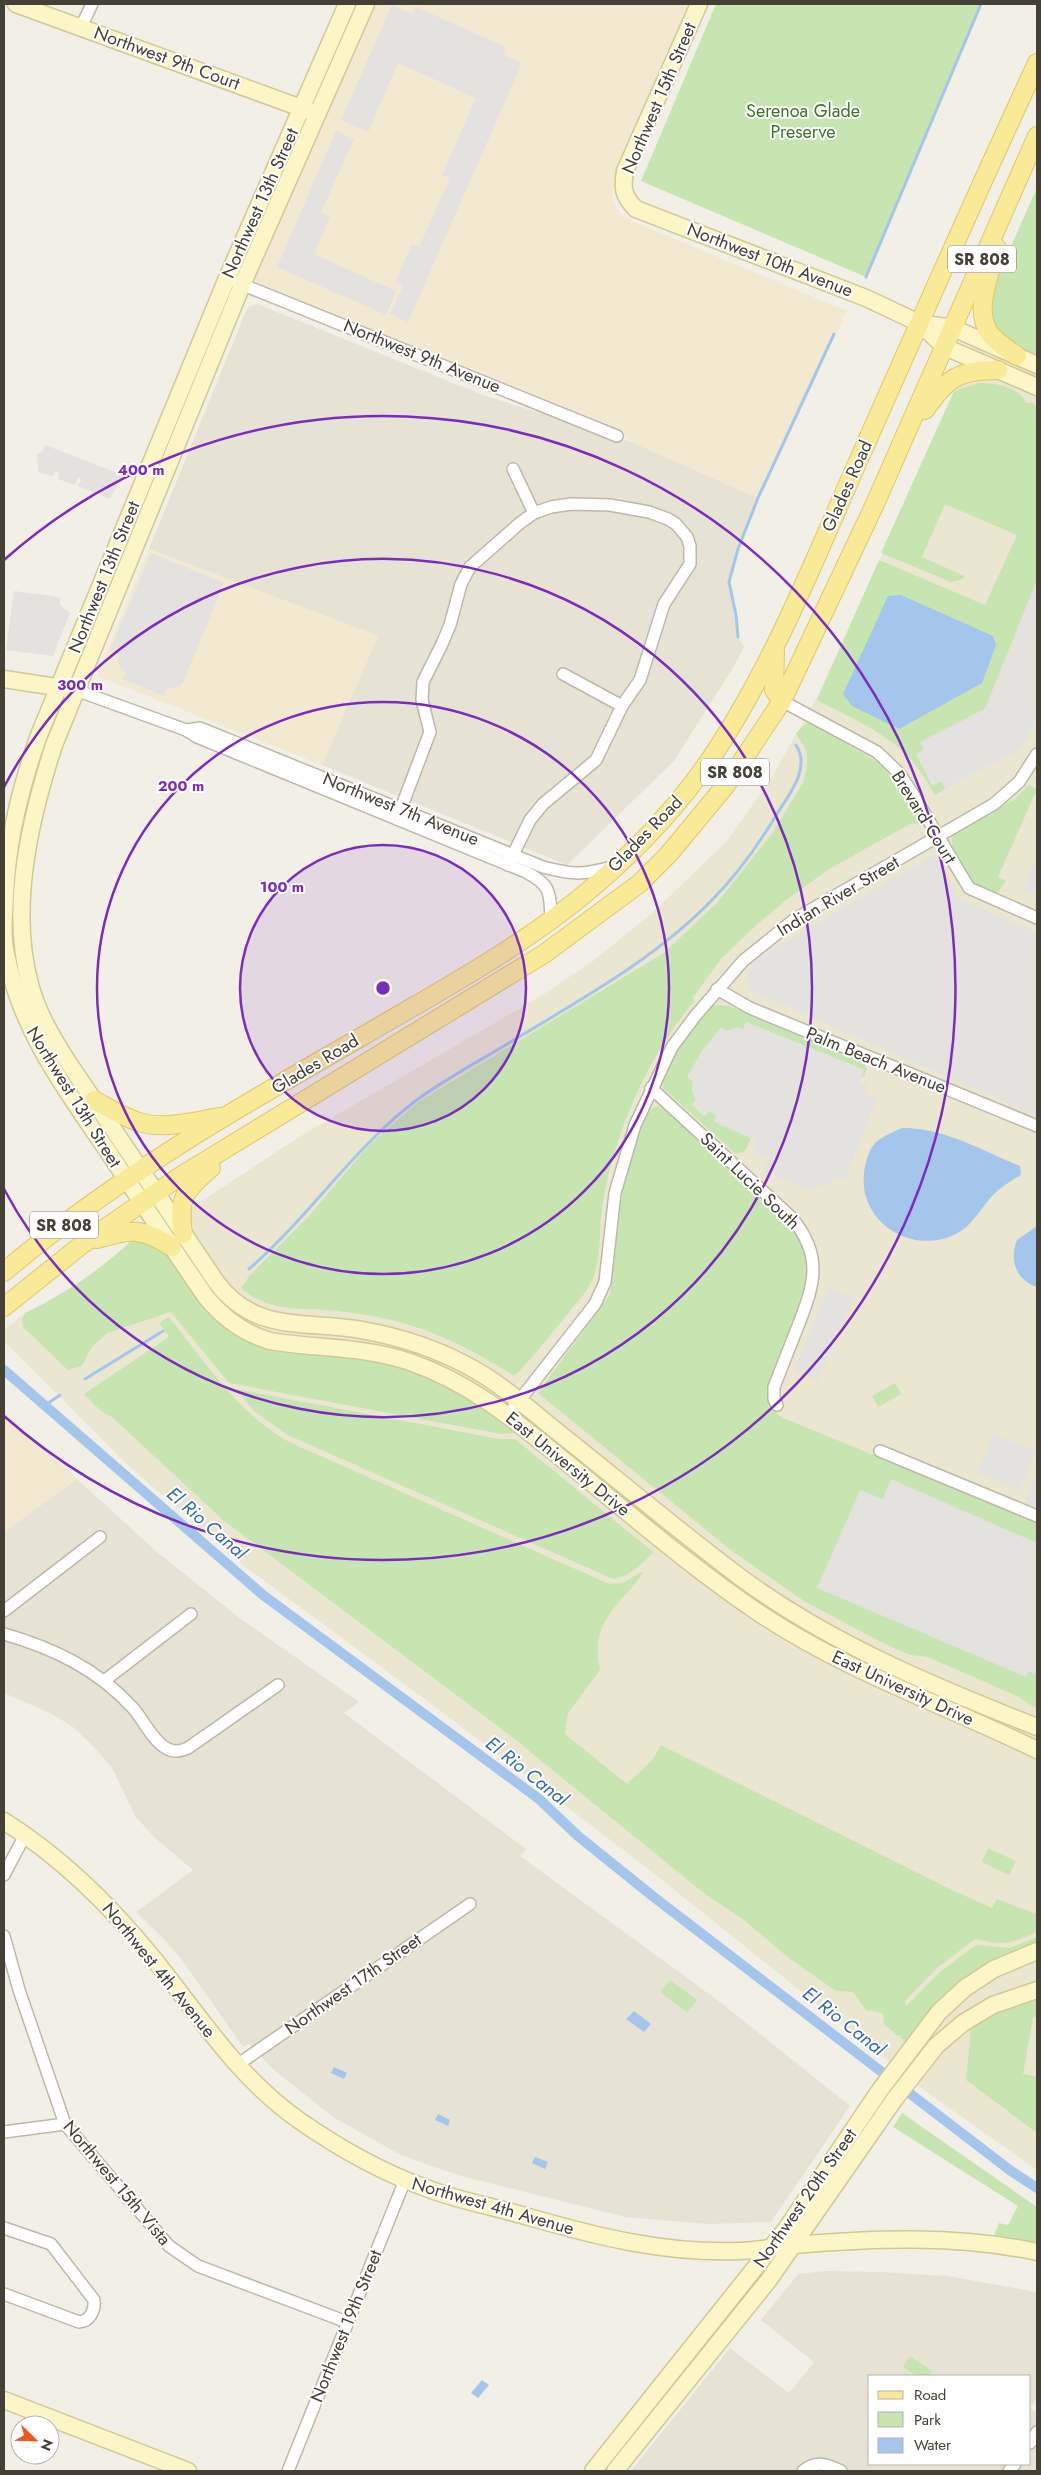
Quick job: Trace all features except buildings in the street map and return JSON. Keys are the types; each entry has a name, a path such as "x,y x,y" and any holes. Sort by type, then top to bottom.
{"main road":[{"name":"Glades Road","path":"4,1272 126,1179 418,1004 551,920 618,865 663,818 706,765 755,687 1037,63"},
{"name":"Glades Road","path":"4,1307 84,1243 156,1192 544,954 640,883 702,817 749,753 782,701 900,446 1037,136"},
{"path":"1013,191 982,307 985,325 992,335 1017,356"},
{"path":"900,446 946,383 968,372 998,370"},
{"path":"776,641 774,690 782,701"},
{"path":"399,1044 416,1015 418,1004"},
{"path":"94,1100 137,1122 151,1124 168,1125 229,1116"},
{"path":"84,1243 132,1230 177,1240 181,1206 187,1190 195,1180 255,1130"}],"street":[{"name":"Northwest 9th Court","path":"16,4 317,114"},
{"path":"81,28 92,4"},
{"name":"Northwest 13th Street","path":"126,1179 62,1085 35,1040 15,991 5,949 5,890 11,831 25,774 59,686 227,278 347,4"},
{"name":"Northwest 13th Street","path":"142,1169 58,1047 35,1000 26,967 23,931 24,875 36,804 54,745 242,284 366,4"},
{"name":"Northwest 15th Street","path":"624,194 622,185 625,171 699,4"},
{"name":"Northwest 10th Avenue","path":"624,194 636,208 842,288 920,323"},
{"name":"Northwest 9th Avenue","path":"227,278 617,436"},
{"path":"920,323 953,328 1037,365"},
{"path":"920,323 944,348 1037,387"},
{"path":"513,469 534,514"},
{"path":"399,814 430,732 422,700 423,682 450,625 464,575 470,567 534,514 561,505 610,505 630,508 668,519 676,524 687,537 690,546 690,564 664,604 644,671 622,706 596,760 543,804 530,820 511,860"},
{"path":"563,674 622,706"},
{"name":"Northwest 7th Avenue","path":"4,679 76,690 186,730 200,728 511,860 575,874 584,874 618,865"},
{"name":"Brevard Court","path":"782,701 877,752 899,773 969,888 1037,918"},
{"name":"Indian River Street","path":"508,1415 595,1304 602,1292 607,1270 617,1185 635,1124 651,1088 676,1041 717,989 744,961 795,919 994,804 1019,782 1037,754"},
{"name":"Northwest 7th Avenue","path":"511,860 542,880 547,887 551,920"},
{"name":"Palm Beach Avenue","path":"717,989 759,1011 1037,1126"},
{"name":"Saint Lucie South","path":"651,1088 792,1218 808,1242 814,1268 813,1287 774,1387 774,1399 777,1405"},
{"name":"East University Drive","path":"142,1169 156,1192 177,1240 218,1311 256,1337 280,1343 360,1349 408,1361 449,1378 508,1415 717,1583 789,1632 845,1663 1035,1743"},
{"name":"East University Drive","path":"126,1179 142,1202 226,1295 252,1314 286,1323 354,1329 410,1342 454,1359 478,1371 518,1400 728,1568 793,1612 870,1655 1037,1727"},
{"path":"880,1451 1037,1516"},
{"path":"4,1611 100,1537"},
{"path":"104,1681 191,1614"},
{"path":"4,1634 55,1651 104,1681 132,1707 160,1744 168,1750 178,1751 188,1748 278,1685"},
{"name":"Northwest 4th Avenue","path":"4,1821 25,1835 84,1883 108,1906 155,1961 198,2020 237,2065 298,2119 343,2150 405,2180 454,2198 607,2238 688,2250 724,2251 794,2245 939,2240 994,2244 1037,2252"},
{"path":"4,1875 25,1835"},
{"name":"Northwest 17th Street","path":"237,2065 470,1904"},
{"name":"Northwest 15th Vista","path":"4,1936 19,1990 65,2124 169,2246 182,2257 203,2268 347,2322"},
{"name":"Northwest 20th Street","path":"593,2471 771,2248 897,2066 939,2012 965,1988 994,1969 1037,1951"},
{"name":"Northwest 20th Street","path":"616,2471 794,2245 894,2100 936,2046 963,2023 993,2005 1037,1990"},
{"path":"864,2114 878,2124"},
{"path":"4,2132 65,2124"},
{"name":"Northwest 19th Street","path":"288,2471 405,2180"},
{"path":"4,2228 51,2244 94,2300 95,2307 91,2316 85,2321 79,2322 4,2294"},
{"path":"724,2251 743,2266 745,2281"},
{"path":"4,2400 188,2471"},
{"path":"627,2429 640,2440"},
{"path":"803,2471 818,2463 840,2471"}],"shaded area":[{"path":"373,4 694,4 615,181 611,198 620,214 634,222 847,311 758,498 634,443 606,423 257,285 254,277"},
{"path":"392,5 413,14 416,7 506,47 503,55 522,63 408,322 390,314 403,286 395,282 412,244 419,247 450,178 442,175 476,98 398,63 368,132 341,120"},
{"path":"336,131 354,139 321,212 330,216 314,254 396,291 386,315 277,267"},
{"path":"1037,188 1037,2170 925,2091 651,1871 433,1705 244,1566 129,1466 4,1341 4,1330 25,1313 69,1291 122,1250 141,1241 299,1137 541,996 593,961 652,913 727,841 772,777 817,697 949,408 990,293"},
{"path":"257,304 483,395 634,443 758,498 738,549 729,582 738,637 744,647 674,761 567,865 322,765 378,636 149,549 246,311 250,306"},
{"path":"45,445 123,475 110,499 78,486 81,479 78,477 75,485 58,479 59,472 55,471 53,476 38,472 37,454 43,452"},
{"path":"149,549 378,636 322,765 97,676"},
{"path":"151,553 224,583 183,682 179,687 167,689 163,696 123,679 126,672 119,666 119,655 110,651"},
{"path":"1037,580 1037,715 1027,740 1018,750 945,789 941,781 933,786 916,754 924,749 920,742 985,709"},
{"path":"14,591 60,597 60,605 70,613 53,656 6,650"},
{"path":"934,855 959,899 1037,933 1037,1116 750,990 746,982 753,963 761,956"},
{"path":"1037,857 1037,895 1023,889"},
{"path":"746,1022 864,1070 859,1082 867,1085 864,1093 877,1099 844,1180 836,1177 828,1185 817,1185 814,1192 763,1171 768,1158 752,1151 756,1140 714,1122 716,1115 709,1111 704,1116 692,1105 696,1100 692,1091 693,1081 687,1077 702,1051 722,1027 726,1031 737,1027 743,1029"},
{"path":"829,1287 853,1299 818,1380 794,1370"},
{"path":"4,1412 77,1479 4,1532"},
{"path":"993,1434 1036,1451 1019,1490 977,1472"},
{"path":"1037,1473 1037,1507 1025,1502"},
{"path":"77,1479 157,1552 237,1616 359,1702 344,1713 526,1849 520,1856 720,2002 850,2106 771,2222 708,2224 625,2217 465,2177 428,2165 397,2153 333,2117 274,2070 249,2044 243,2047 185,1964 164,1939 136,1912 193,1870 155,1838 136,1817 112,1768 73,1727 50,1713 4,1693 4,1532"},
{"path":"891,1479 1037,1543 1037,1669 1035,1674 1029,1671 1026,1677 817,1588 860,1490 883,1499"},
{"path":"825,2271 947,2276 1037,2292 1037,2398 1031,2407 1031,2375 868,2375 868,2465 1031,2465 1031,2409 1037,2413 1037,2471 631,2471 730,2348 789,2393 814,2362 761,2320 798,2274"}],"green space":[{"name":"Serenoa Glade Preserve","path":"716,4 982,4 866,277 641,181"},
{"path":"1037,188 1037,358 1018,350 990,322 990,293"},
{"path":"979,383 1006,387 1018,393 1026,403 1033,403 1037,408 1037,580 985,709 920,742 924,749 916,754 932,785 941,781 945,789 935,795 923,775 899,748 877,732 817,700 879,560 985,605 1017,535 945,504 922,557 964,576 963,579 951,582 881,553 954,391"},
{"path":"808,722 881,764 905,793 925,827 912,823 829,869 786,900 755,926 721,959 693,997 694,1001 663,1045 637,1092 610,1169 601,1216 598,1260 592,1281 582,1297 543,1345 514,1376 456,1343 425,1330 384,1318 272,1305 261,1301 241,1288 250,1275 310,1215 368,1146 418,1102 664,953 717,903 773,832 803,783 807,766 807,752 796,733"},
{"path":"1029,785 1037,789 998,877 1006,881 998,892 994,894 973,884 953,851 952,839 954,834 1015,799"},
{"path":"712,1006 729,1006 862,1061 867,1069 864,1076 861,1077 863,1069 746,1022 743,1029 726,1031 722,1027 702,1051 687,1077 694,1081 692,1091 696,1100 692,1105 704,1116 709,1111 717,1116 715,1122 751,1138 745,1151 736,1154 661,1086 668,1068 699,1019"},
{"path":"658,1106 667,1111 787,1221 802,1246 807,1274 805,1294 766,1391 772,1410 783,1418 1037,1522 1037,1709 1019,1697 928,1657 910,1655 881,1642 804,1601 732,1551 538,1393 610,1294 623,1185 646,1115 650,1110"},
{"path":"136,1236 165,1252 206,1310 222,1327 243,1340 269,1349 296,1353 351,1356 397,1365 438,1382 458,1393 515,1430 515,1433 501,1434 229,1383 171,1312 107,1333 91,1348 82,1366 68,1370 23,1327 22,1320 25,1313 84,1279 111,1259"},
{"path":"169,1317 209,1369 238,1402 253,1417 289,1442 609,1584 622,1583 643,1571 610,1613 601,1630 598,1648 600,1670 568,1713 565,1734 627,1784 653,1759 661,1745 954,1891 992,1908 997,1899 1037,1914 1037,1931 1021,1939 1000,1943 975,1939 938,1967 905,2001 906,2006 940,1972 976,1945 1010,1948 1037,1937 1037,1945 1023,1949 907,2043 900,2038 902,2035 898,2036 884,2024 883,2013 866,2010 853,1992 836,1991 789,1958 744,1920 705,1894 507,1733 223,1520 112,1417 102,1412 84,1394 169,1337 159,1323"},
{"path":"895,1383 901,1394 878,1407 872,1396"},
{"path":"236,1389 499,1439 515,1439 653,1552 635,1569 624,1576 613,1579 288,1435 254,1411"},
{"path":"988,1848 1016,1861 1009,1875 982,1862"},
{"path":"670,1980 697,2000 687,2012 660,1992"},
{"path":"1037,1999 1037,2017 1033,2017 1023,2074 1037,2077 1037,2133 966,2080 971,2028 1002,2011"},
{"path":"902,2113 1037,2207 1037,2247 993,2238 999,2223 1008,2225 1018,2206 893,2127"},
{"path":"910,2356 932,2371 930,2375 915,2375 903,2367"}],"water":[{"path":"901,595 993,636 996,645 982,683 899,729 852,706 843,694 888,596"},
{"path":"902,1128 933,1131 962,1141 1020,1166 1021,1175 996,1192 971,1222 956,1234 938,1240 921,1241 904,1237 889,1229 877,1217 868,1203 864,1186 865,1167 873,1146 881,1138"},
{"path":"1037,1226 1037,1287 1024,1280 1019,1274 1014,1262 1014,1255 1017,1240"},
{"path":"634,2011 651,2024 644,2032 626,2019"},
{"path":"334,2067 347,2073 344,2079 331,2073"},
{"path":"438,2114 450,2120 448,2126 435,2120"},
{"path":"535,2157 548,2162 545,2169 532,2163"},
{"path":"482,2380 489,2385 478,2398 471,2393"}],"waterway":[{"path":"866,277 981,4"},
{"path":"738,637 736,615 729,582 738,549 758,498 834,334"},
{"path":"249,1269 291,1228 370,1141 414,1102 613,979 665,942 712,900 757,845 794,787 801,762 800,753 796,745"},
{"path":"85,1379 163,1331"},
{"name":"El Rio Canal","path":"4,1370 263,1595 539,1799 578,1836 655,1898 1011,2171 1037,2188"},
{"path":"44,1406 60,1395"}]}
